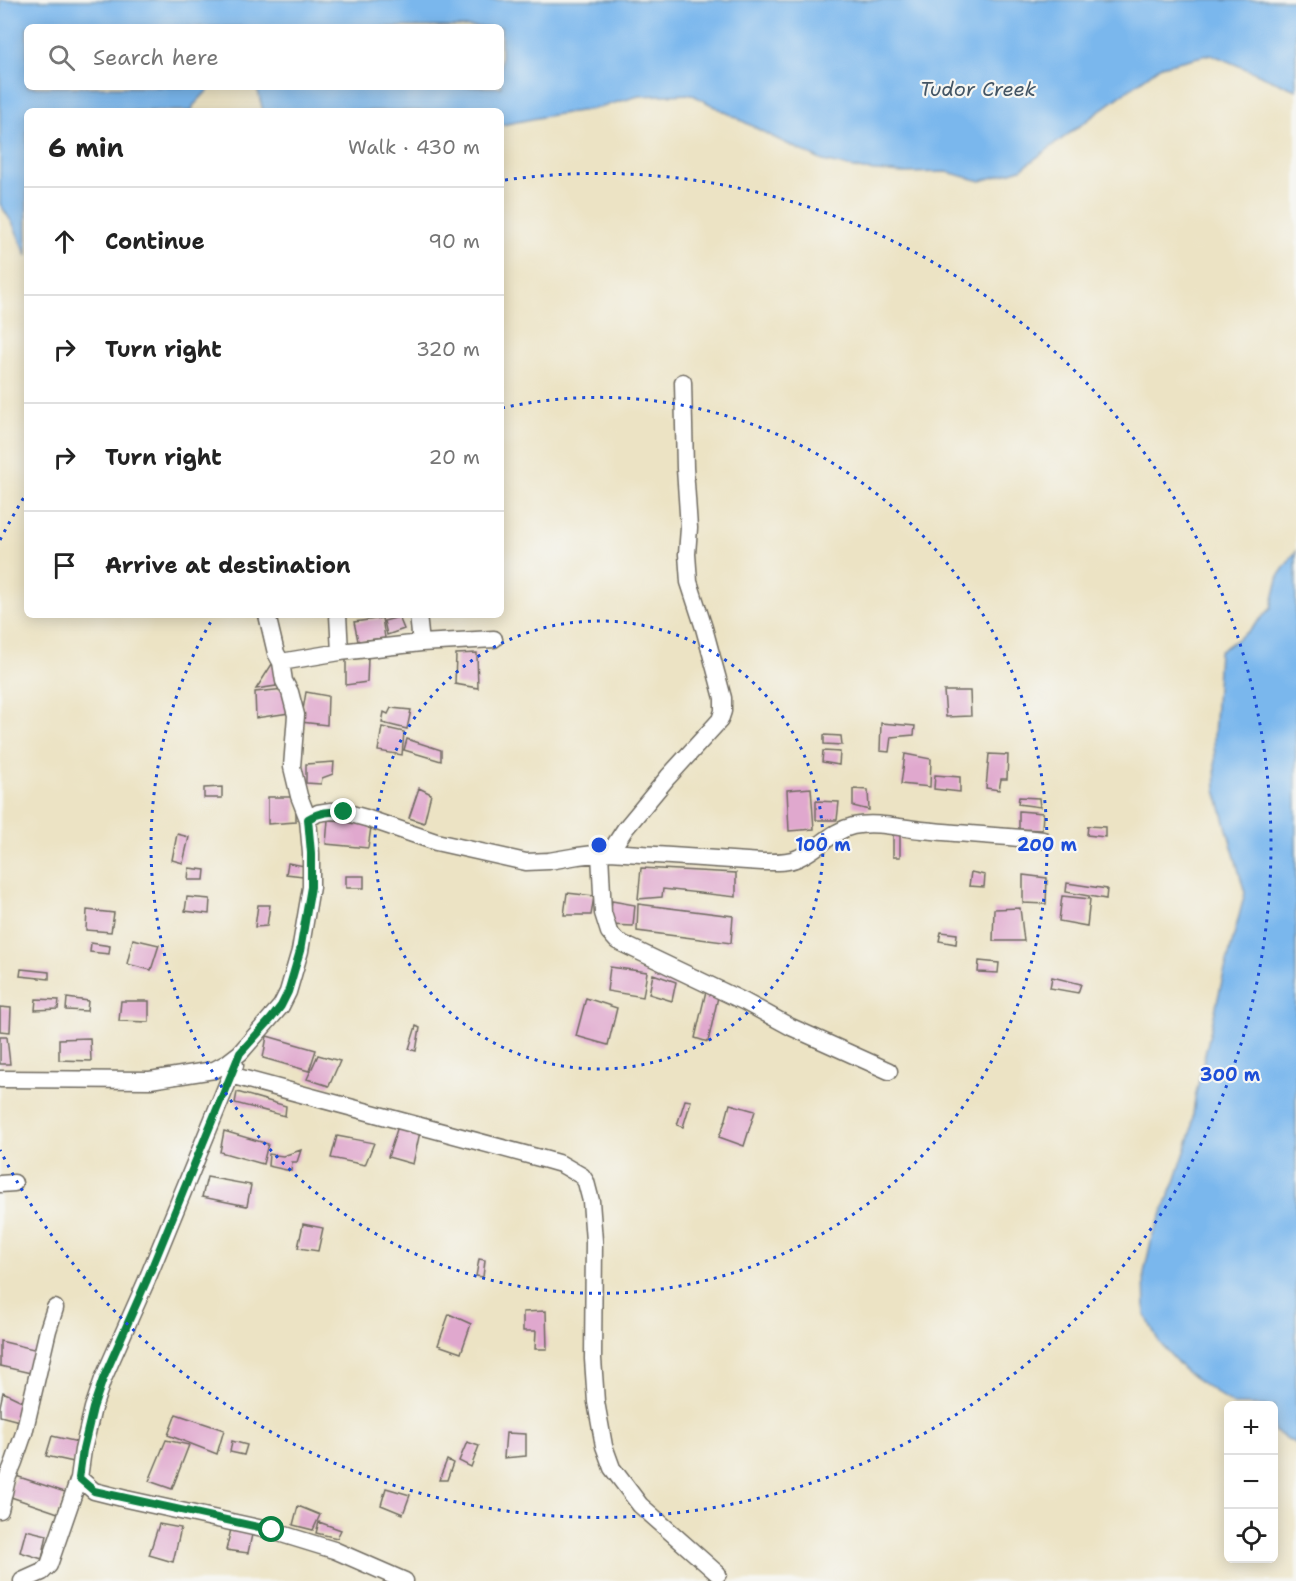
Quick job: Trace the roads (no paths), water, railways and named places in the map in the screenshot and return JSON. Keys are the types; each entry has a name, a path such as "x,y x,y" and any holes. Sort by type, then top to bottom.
{"street":[{"path":"683,382 689,528 688,582 723,698 723,711 720,720 668,777 605,853 603,913 609,932 617,941 745,1002 790,1027 890,1071"},
{"path":"0,1079 150,1080 214,1070 240,1053 281,1006 288,992 300,951 311,887 311,853 308,819 299,796 292,767 296,715 290,692 284,681 281,662 276,653 268,618"},
{"path":"338,618 340,652"},
{"path":"418,618 421,643"},
{"path":"281,662 340,652 421,643 494,639"},
{"path":"308,819 318,813 344,812 436,842 526,862 605,853 786,862 797,859 812,850 838,830 856,825 882,825 1042,840"},
{"path":"22,1581 42,1572 49,1565 79,1478 93,1408 103,1379 146,1282 240,1053"},
{"path":"231,1075 561,1164 582,1176 591,1201 594,1241 593,1359 596,1402 604,1446 612,1468 640,1505 718,1574"},
{"path":"0,1510 7,1479 24,1433 55,1308"},
{"path":"79,1478 94,1491 272,1530 334,1550 405,1581"}],"water":[{"name":"Tudor Creek","path":"0,0 1296,0 1296,90 1211,54 1161,66 1021,169 981,181 947,172 903,173 863,170 823,161 691,94 639,96 593,109 504,124 504,108 262,108 258,90 504,90 504,24 24,24 24,90 208,90 193,108 24,108 24,249 13,224 0,204"},
{"path":"1296,551 1296,1444 1278,1433 1278,1401 1228,1401 1186,1372 1159,1342 1145,1314 1144,1273 1152,1237 1175,1182 1191,1133 1195,1098 1245,893 1216,790 1214,738 1219,652 1250,630 1271,608 1279,575"}]}
